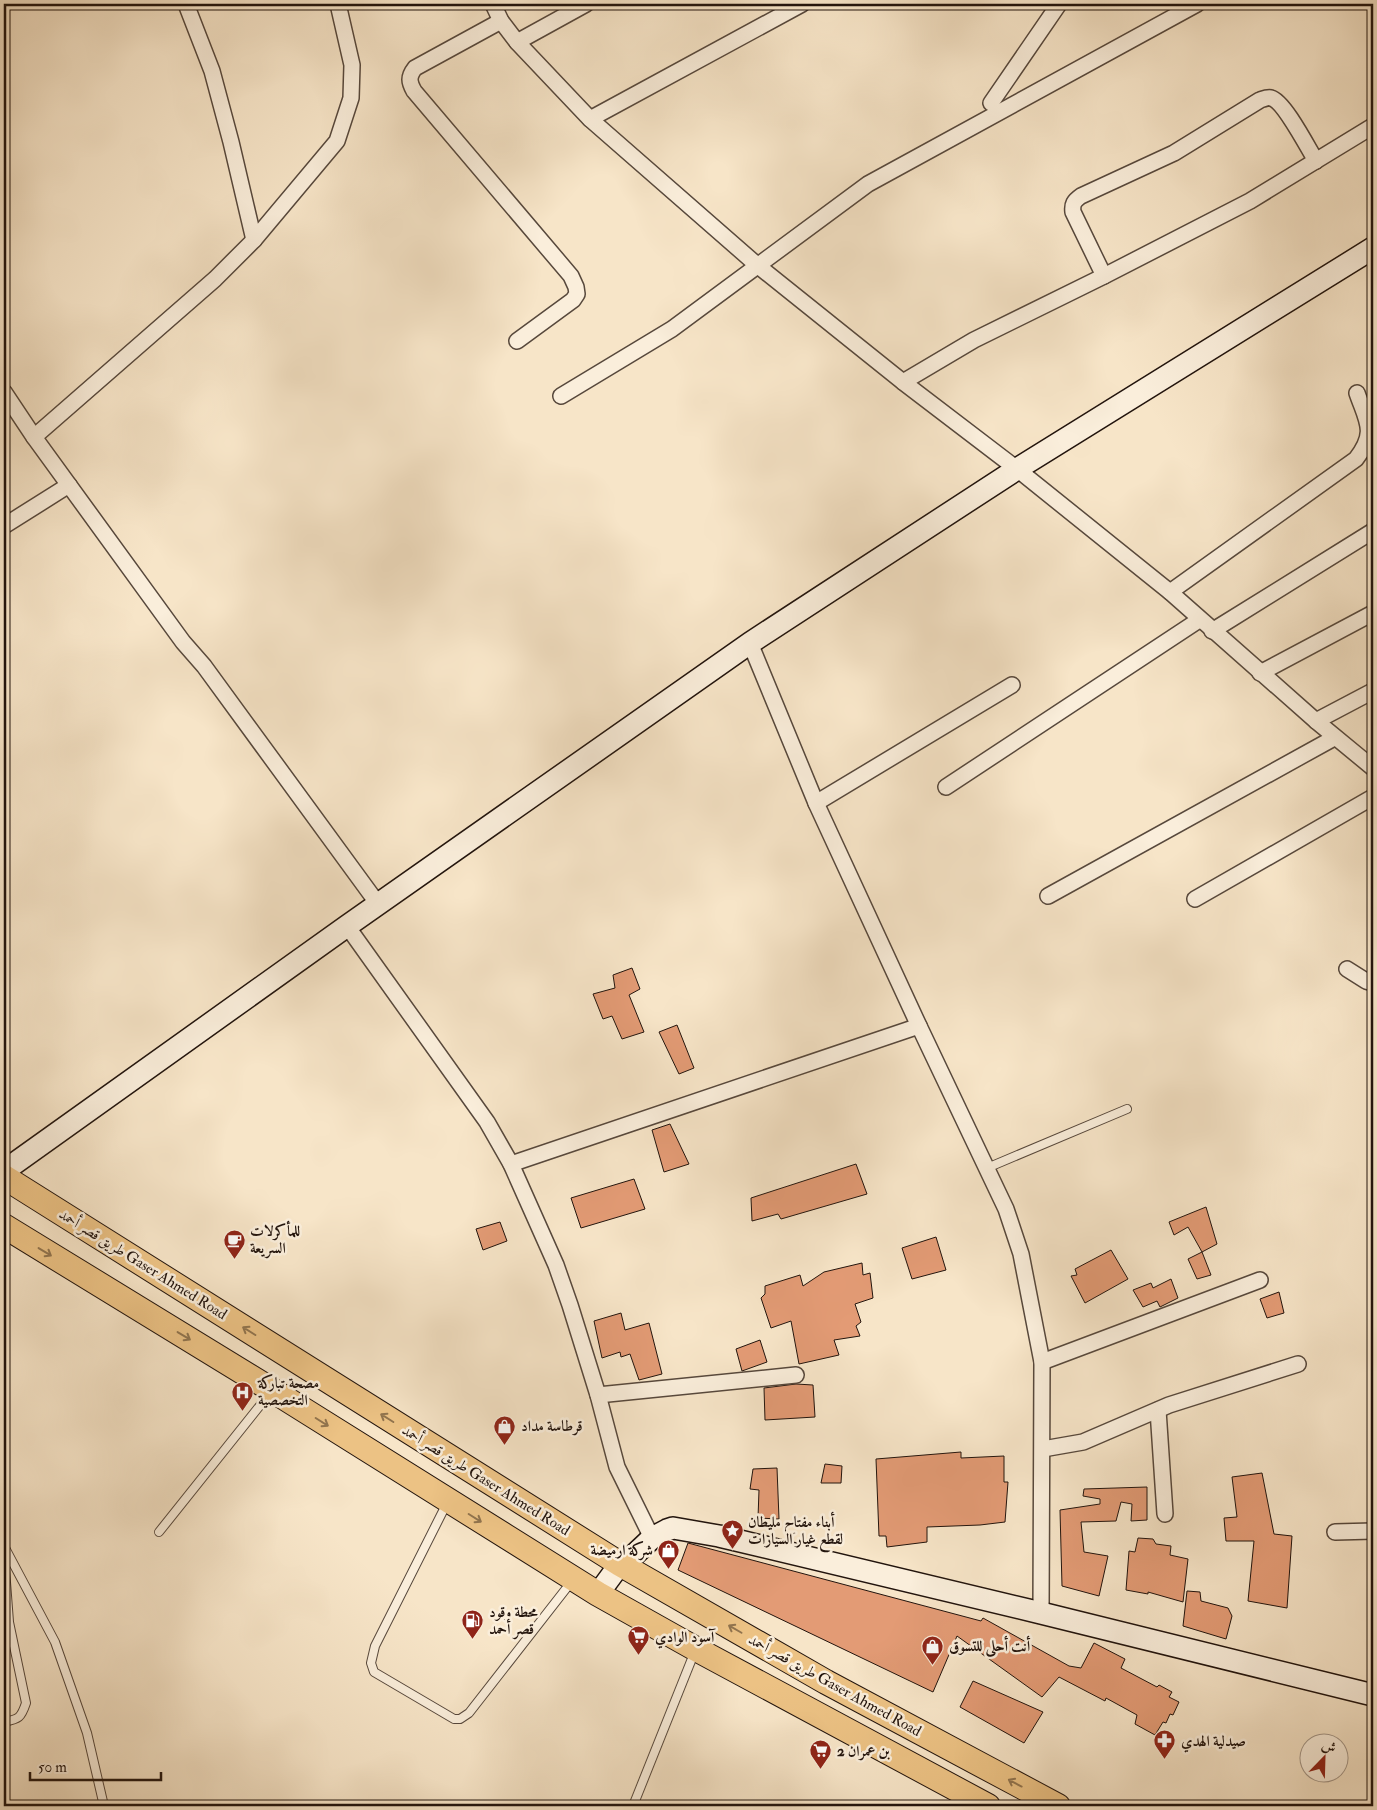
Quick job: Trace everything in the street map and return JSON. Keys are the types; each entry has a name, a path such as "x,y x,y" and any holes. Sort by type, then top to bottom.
{"main road":[{"name":"طريق قصر أحمد Gaser Ahmed Road","path":"4,1176 620,1564 826,1682 1058,1806"},
{"path":"4,1226 272,1390 598,1594 696,1649 988,1806"}],"street":[{"path":"186,4 212,71 232,142 254,240"},
{"path":"34,437 215,279 254,240 337,141 351,98 352,65 338,4"},
{"path":"493,4 501,21 517,42 590,119 757,265 1170,592 1199,620 1334,738 1372,764"},
{"path":"517,42 586,4"},
{"path":"590,119 802,4"},
{"path":"991,103 1058,4"},
{"path":"561,396 672,329 868,184 1197,4"},
{"path":"501,21 415,68 410,74 409,82 414,91 571,276 576,287 577,294 573,300 517,342"},
{"path":"1104,276 1073,212 1072,207 1075,200 1081,196 1174,153 1267,98 1272,98 1279,102 1287,112 1316,161"},
{"path":"903,382 974,340 1250,201 1373,126"},
{"path":"4,1172 378,904 750,643 1017,469 1373,248"},
{"path":"4,392 34,437 183,642 204,666 378,904"},
{"path":"1170,592 1356,459 1368,441 1369,430 1357,393"},
{"path":"4,526 69,485"},
{"path":"1212,630 1373,530"},
{"path":"1260,673 1373,614"},
{"path":"946,787 1199,620"},
{"path":"750,643 816,803 1006,1209 1021,1254 1042,1362 1042,1613"},
{"path":"816,803 1012,685"},
{"path":"1316,721 1373,692"},
{"path":"1048,896 1334,738"},
{"path":"1195,899 1373,797"},
{"path":"347,926 487,1122 511,1164 556,1265 598,1395 617,1467 652,1538"},
{"path":"1347,969 1366,981 1373,983"},
{"path":"511,1164 919,1026"},
{"path":"1042,1362 1260,1280"},
{"path":"1043,1449 1083,1442 1169,1405 1298,1364"},
{"path":"598,1395 796,1375"},
{"path":"1158,1410 1166,1514"},
{"path":"598,1594 620,1564 633,1556 652,1538 672,1528 718,1536 1042,1613 1373,1695"},
{"path":"1335,1532 1373,1531"}],"lane":[{"path":"987,1168 1127,1109"},
{"path":"159,1532 272,1390"},
{"path":"448,1501 375,1646 371,1663 374,1672 454,1719 460,1719 469,1714 573,1579"},
{"path":"4,1546 55,1642 87,1733 104,1806"},
{"path":"4,1556 10,1622 26,1703 23,1713 17,1719 4,1722"},
{"path":"633,1806 696,1649"}],"building":[{"path":"632,968 640,989 629,995 644,1032 622,1039 612,1016 603,1019 593,994 615,988 613,975"},
{"path":"677,1025 694,1068 679,1074 659,1032"},
{"path":"670,1124 689,1164 664,1172 652,1130"},
{"path":"856,1164 867,1194 781,1219 778,1214 752,1221 751,1198"},
{"path":"634,1179 645,1209 581,1228 571,1198"},
{"path":"1206,1207 1217,1244 1202,1252 1188,1227 1174,1235 1169,1222"},
{"path":"500,1222 507,1241 483,1250 476,1229"},
{"path":"936,1237 946,1270 912,1279 902,1248"},
{"path":"1111,1250 1128,1279 1085,1303 1071,1276 1077,1275 1075,1269"},
{"path":"1202,1252 1211,1275 1197,1279 1188,1259"},
{"path":"862,1263 863,1275 870,1273 873,1298 855,1304 861,1322 856,1326 860,1336 834,1340 839,1355 799,1364 791,1321 771,1328 761,1298 765,1294 765,1286 800,1275 803,1286 824,1272"},
{"path":"1171,1279 1178,1298 1160,1307 1157,1301 1143,1307 1133,1290 1151,1283 1153,1288"},
{"path":"1279,1292 1284,1313 1267,1318 1260,1299"},
{"path":"621,1313 625,1330 649,1323 662,1374 639,1380 630,1354 621,1357 620,1352 602,1358 594,1321"},
{"path":"760,1340 767,1362 742,1371 736,1349"},
{"path":"796,1384 813,1385 815,1417 765,1420 764,1388"},
{"path":"961,1452 961,1458 1004,1456 1004,1482 1008,1482 1005,1522 927,1527 927,1542 887,1547 886,1536 879,1536 876,1459"},
{"path":"825,1464 842,1466 841,1483 821,1483"},
{"path":"777,1468 779,1519 758,1518 759,1490 750,1489 753,1469"},
{"path":"1262,1473 1274,1534 1292,1536 1287,1608 1248,1601 1254,1541 1226,1541 1224,1518 1237,1517 1232,1477"},
{"path":"1147,1487 1147,1520 1131,1521 1132,1504 1121,1502 1116,1521 1081,1522 1084,1552 1108,1556 1099,1596 1062,1586 1060,1510 1100,1504 1100,1499 1083,1496 1084,1489"},
{"path":"1138,1538 1153,1539 1156,1544 1171,1546 1170,1555 1188,1559 1183,1602 1148,1592 1148,1594 1126,1590 1129,1551 1135,1552"},
{"path":"688,1543 981,1621 983,1618 1069,1666 1081,1668 1094,1643 1125,1659 1121,1668 1157,1687 1159,1685 1172,1692 1169,1697 1179,1702 1173,1715 1170,1714 1166,1723 1163,1722 1155,1735 1135,1724 1137,1715 1106,1698 1105,1701 1059,1677 1042,1697 957,1636 933,1692 678,1570"},
{"path":"1187,1591 1200,1592 1201,1601 1228,1608 1232,1616 1226,1639 1183,1626"},
{"path":"973,1681 1043,1712 1024,1743 960,1707"}],"place":[{"name":"للمأكرلات السريعة","path":"234,1259"},
{"name":"مصحة تباركة التخصصية","path":"242,1411"},
{"name":"قرطاسة مداد","path":"505,1445"},
{"name":"أبناء مفتاح مليطان لقطع غيار السيارات","path":"732,1550"},
{"name":"شركة ارميضة","path":"669,1569"},
{"name":"محطة وقود قصر أحمد","path":"473,1640"},
{"name":"آسود الوادي","path":"639,1656"},
{"name":"أنت أحلى للتسوق","path":"933,1665"},
{"name":"صيدلية الهدي","path":"1165,1760"},
{"name":"بن عمران 2","path":"821,1770"}]}
